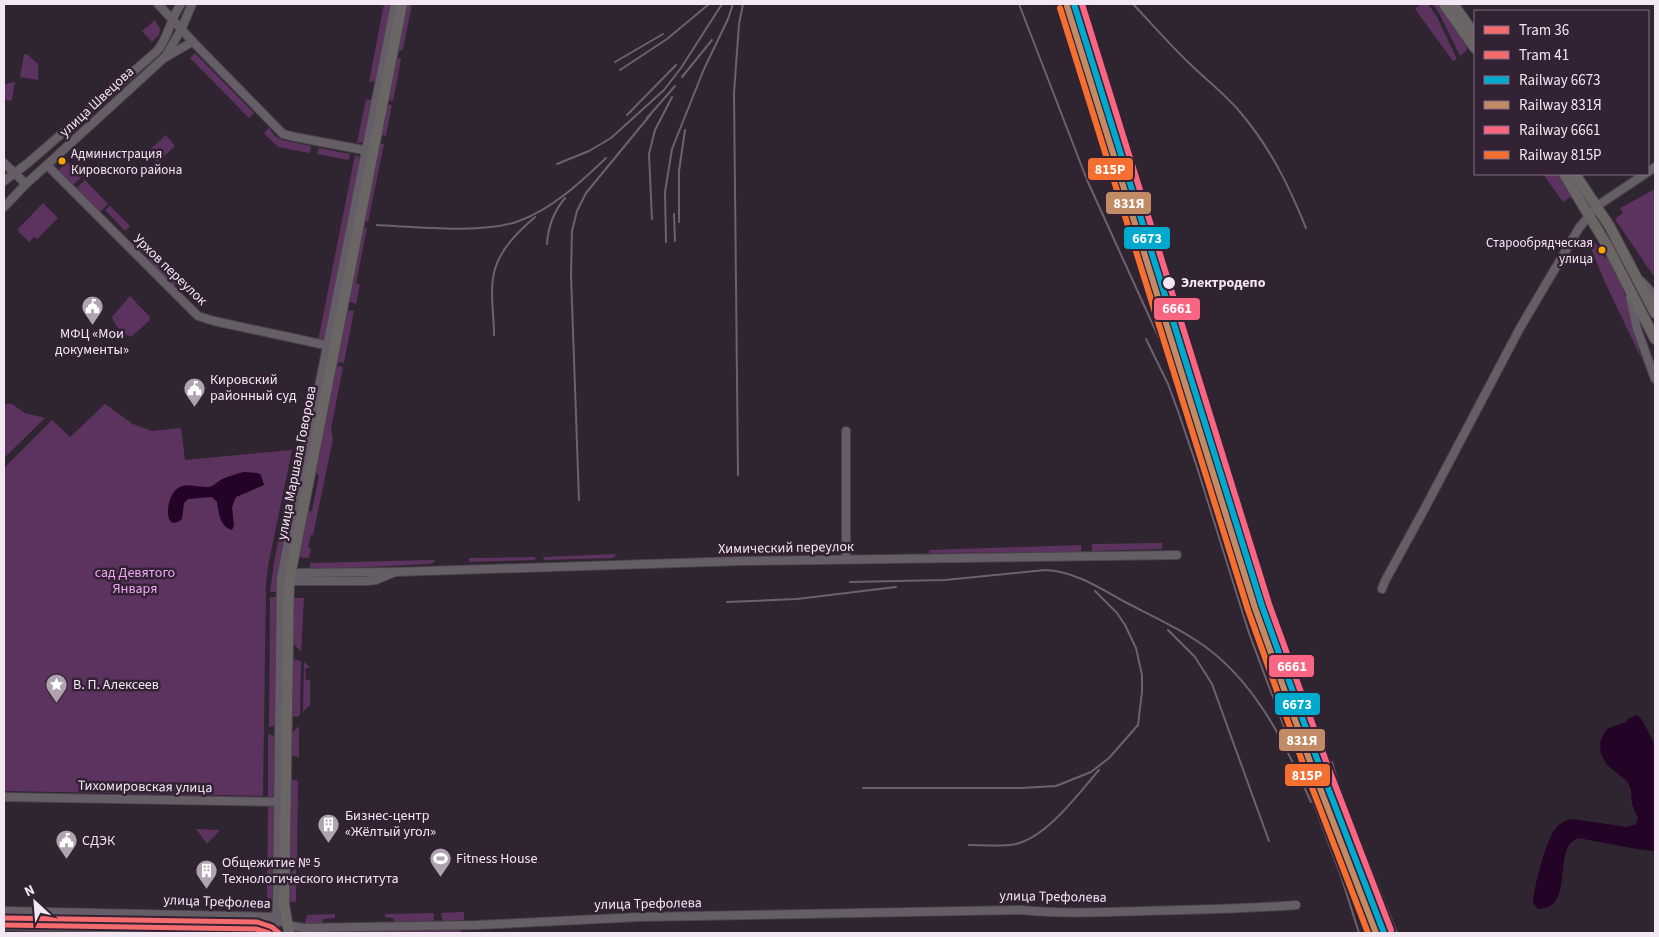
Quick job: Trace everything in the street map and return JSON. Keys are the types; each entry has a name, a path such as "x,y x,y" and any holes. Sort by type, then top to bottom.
{"main road":[{"name":"улица Маршала Говорова","path":"289,929 284,904 282,802 287,577 369,151 402,4"},
{"path":"1444,4 1474,47"},
{"path":"1453,4 1474,34"},
{"path":"1565,175 1589,214 1626,281 1655,339"},
{"path":"1576,175 1597,206 1655,313"},
{"name":"улица Трефолева","path":"4,925 275,931"}],"street":[{"path":"158,4 192,42 283,134 369,151"},
{"name":"улица Швецова","path":"4,181 15,174 164,43 171,19 181,4"},
{"name":"улица Швецова","path":"4,207 26,184 165,57 181,30 192,4"},
{"name":"улица Маршала Говорова","path":"369,151 395,4"},
{"path":"165,57 192,42"},
{"path":"4,163 26,184"},
{"name":"Урхов переулок","path":"48,165 198,316 330,347"},
{"path":"1382,590 1385,581 1520,328 1579,228 1597,206 1643,175"},
{"path":"1635,274 1655,296"},
{"path":"1626,281 1637,329 1655,379"},
{"path":"846,431 846,559"},
{"name":"Химический переулок","path":"287,577 367,581 376,580 396,572 846,559 1177,554"},
{"name":"Тихомировская улица","path":"4,797 282,802"},
{"name":"улица Маршала Говорова","path":"275,931 282,802"},
{"name":"улица Трефолева","path":"4,911 275,917 289,929 477,929 649,917 1021,910 1060,912 1245,909 1296,905"}],"green space":[{"path":"384,4 391,4 375,81 369,82"},
{"path":"406,4 412,4 403,49 400,51 397,50"},
{"path":"1421,4 1428,4 1437,17 1457,59 1453,61 1415,9"},
{"path":"1433,4 1438,4 1466,44 1467,50 1460,56 1440,15"},
{"path":"155,20 160,29 159,35 152,42 142,31"},
{"path":"195,53 254,113 249,118 190,58"},
{"path":"27,54 38,64 38,80 20,77 24,55"},
{"path":"395,59 401,59 393,101 387,100"},
{"path":"15,82 12,100 7,101 4,98 4,84"},
{"path":"366,99 372,100 363,142 357,143"},
{"path":"386,104 392,105 386,136 380,134"},
{"path":"269,128 275,136 282,140 311,146 310,153 278,147 264,133"},
{"path":"166,135 175,146 157,163 147,152"},
{"path":"378,144 384,144 368,222 363,220"},
{"path":"319,148 350,154 349,160 317,154"},
{"path":"355,155 360,157 325,336 322,340 318,341"},
{"path":"67,162 82,176 73,185 59,170"},
{"path":"1544,175 1559,175 1572,196 1563,202"},
{"path":"85,180 108,204 101,211 98,211 77,190"},
{"path":"1655,189 1655,278 1615,219 1623,213 1620,208"},
{"path":"43,203 58,218 37,239 34,237 29,242 17,230"},
{"path":"110,206 130,226 125,231 105,210"},
{"path":"367,228 356,283 360,285 356,304 347,301 362,229"},
{"path":"1594,241 1605,258 1608,257 1619,276 1642,360 1589,244"},
{"path":"154,252 181,279 172,288 146,261"},
{"path":"130,296 150,317 149,321 131,337 119,329 112,317"},
{"path":"345,310 354,311 344,363 335,362"},
{"path":"335,365 343,367 331,429 333,439 313,535 311,535 308,547 311,548 309,558 298,557 305,512 312,511 319,476 314,470"},
{"path":"4,404 12,404 25,413 45,418 4,458"},
{"name":"сад Девятого Января","path":"105,404 133,424 152,431 181,428 185,460 292,450 268,566 266,585 263,796 4,791 4,468 52,420 70,437"},
{"path":"296,451 302,452 276,592 270,592 274,562"},
{"path":"1162,543 1162,549 1092,551 1092,544"},
{"path":"1081,545 1081,552 929,553 929,550"},
{"path":"617,554 613,558 544,560 543,557"},
{"path":"536,557 535,560 469,562 469,558"},
{"path":"435,560 430,564 310,570 310,563"},
{"path":"270,597 276,597 275,726 269,727"},
{"path":"292,598 304,598 301,652 293,643"},
{"path":"293,659 301,661 300,715 297,717 291,716"},
{"path":"304,662 310,667 305,669 306,680 310,680 310,705 303,712"},
{"path":"299,726 299,757 290,755 290,735"},
{"path":"268,734 275,736 274,797 268,798"},
{"path":"292,780 298,781 297,860 291,864 288,862 290,782"},
{"path":"268,806 274,807 272,899 267,898"},
{"path":"196,829 220,830 207,844"},
{"path":"296,868 296,902 290,902 288,875"},
{"path":"464,912 464,920 444,921 442,919 441,913"},
{"path":"434,913 434,921 395,922 393,918 385,917 385,914"},
{"path":"335,914 335,918 323,919 322,923 305,923 307,915"},
{"path":"461,930 461,933 307,933 307,932"}],"shaded area":[{"path":"244,472 258,473 261,475 264,485 236,497 232,507 234,526 232,530 222,522 217,502 212,497 188,499 184,503 182,519 176,523 172,522 169,518 170,498 178,488 189,485 209,487 222,479"},
{"path":"1637,715 1642,720 1655,745 1655,851 1577,838 1570,844 1566,853 1559,894 1548,907 1538,909 1533,903 1538,875 1548,842 1560,824 1573,819 1627,827 1636,824 1638,818 1632,804 1631,790 1628,782 1607,765 1601,754 1600,743 1607,729 1626,722"}],"railway":[{"path":"620,70 667,39 709,4"},
{"path":"557,164 589,151 611,138 664,90 681,68 722,4"},
{"path":"666,242 665,192 672,149 704,69 728,19 733,4"},
{"path":"738,475 734,93 739,24 743,4"},
{"path":"1019,4 1087,180 1188,407 1287,713 1372,933"},
{"path":"1133,4 1181,55 1234,105 1251,125 1278,167 1306,228"},
{"path":"615,62 663,34"},
{"path":"682,77 712,40"},
{"path":"627,115 676,65"},
{"path":"647,118 675,86"},
{"path":"652,219 649,154 655,130 672,97"},
{"path":"579,500 571,275 572,231 577,211 586,193 651,114"},
{"path":"679,222 679,171 685,130"},
{"path":"377,225 469,229 504,225 519,221 554,202 606,158"},
{"path":"547,244 552,220 565,198"},
{"path":"674,214 675,241"},
{"path":"494,335 492,293 495,269 506,247 535,217"},
{"path":"1146,339 1168,384 1178,411 1249,633 1289,740"},
{"path":"850,582 945,580 1045,570 1066,573 1086,581 1191,637 1228,666 1244,683 1270,720 1292,760 1311,802"},
{"path":"727,602 797,599 896,587"},
{"path":"863,788 1021,788 1056,786 1091,772 1109,758 1138,725 1142,675 1136,648 1125,625 1117,613 1095,591"},
{"path":"1168,630 1195,657 1212,684 1269,841"},
{"path":"1332,762 1340,789 1397,933"},
{"path":"969,845 999,846 1028,840 1062,813 1099,770"},
{"path":"1310,794 1342,879 1359,933"}],"tram line":[{"name":"36","path":"4,918 257,922 272,927 279,933"},
{"name":"41","path":"4,925 256,929 269,933"}],"rail line":[{"name":"6673","path":"1074,4 1262,606 1320,767 1384,933"},
{"name":"6661","path":"1082,4 1269,604 1327,764 1391,930"},
{"name":"831Я","path":"1067,6 1255,608 1313,770 1376,933"},
{"name":"815Р","path":"1060,8 1248,610 1306,772 1368,933"}],"place":[{"name":"Администрация Кировского района","path":"62,161"},
{"name":"Старообрядческая улица","path":"1602,250"},
{"name":"Электродепо","path":"1169,283"},
{"name":"МФЦ «Мои документы»","path":"92,325"},
{"name":"Кировский районный суд","path":"194,407"},
{"name":"В. П. Алексеев","path":"57,704"},
{"name":"Бизнес-центр «Жёлтый угол»","path":"329,843"},
{"name":"СДЭК","path":"66,860"},
{"name":"Fitness House","path":"440,878"},
{"name":"Общежитие № 5 Технологического института","path":"206,890"}]}
